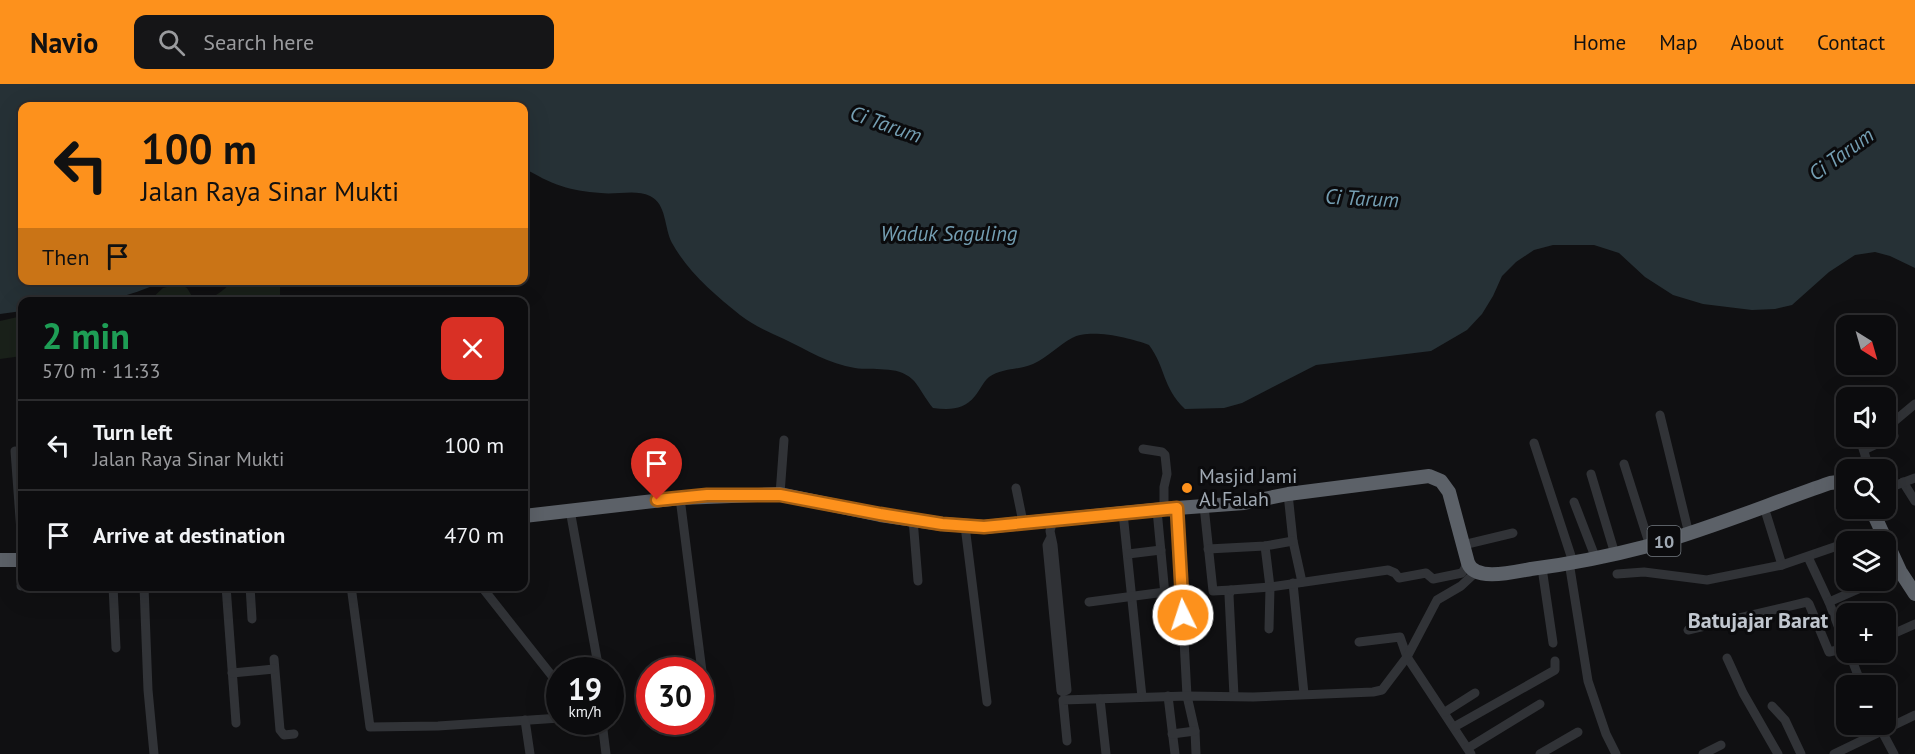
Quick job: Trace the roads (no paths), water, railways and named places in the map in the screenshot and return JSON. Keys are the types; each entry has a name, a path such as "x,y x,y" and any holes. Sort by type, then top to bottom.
{"highway":[{"path":"528,515 680,498 780,495 913,519 984,527 1244,503 1288,494 1416,477 1433,477 1441,482 1449,492 1463,545 1472,568"},
{"name":"10","path":"1472,568 1481,574 1505,573 1596,559 1689,534 1836,481"},
{"path":"1876,519 1882,531"},
{"path":"0,560 18,560"},
{"path":"1896,562 1915,594"}],"street":[{"path":"1864,450 1894,436 1892,424 1915,404"},
{"path":"1660,415 1689,534"},
{"path":"780,495 784,440"},
{"path":"1534,444 1571,562 1588,681 1606,734 1616,754"},
{"path":"1863,447 1865,459"},
{"path":"1143,449 1162,452 1165,455 1166,509 1186,696 1195,731 1196,754"},
{"path":"15,451 18,491"},
{"path":"1624,465 1650,546"},
{"path":"1591,474 1615,554"},
{"path":"1896,485 1915,478"},
{"path":"1903,482 1915,501"},
{"path":"1016,488 1023,522"},
{"path":"1288,494 1297,583 1304,694"},
{"path":"680,498 700,657"},
{"path":"1575,502 1596,559"},
{"path":"1204,506 1214,591 1270,587 1388,570 1399,578 1426,573 1433,579 1462,573 1472,568"},
{"path":"1764,507 1782,565"},
{"path":"1166,509 1161,550 1167,616"},
{"path":"570,510 597,657"},
{"path":"1123,513 1142,698"},
{"path":"913,519 918,581"},
{"path":"1053,520 1050,542 1066,692 1061,691 1057,614"},
{"path":"965,526 987,702"},
{"path":"1463,545 1513,533"},
{"path":"1208,549 1265,546 1293,541"},
{"path":"1265,546 1270,587 1269,629"},
{"path":"1617,574 1644,572 1707,580 1782,565 1836,547"},
{"path":"1128,554 1161,550"},
{"path":"1808,557 1836,621"},
{"path":"1067,741 1063,700 1382,690 1407,657 1437,600 1461,586 1472,568"},
{"path":"1542,568 1553,644"},
{"path":"1896,573 1900,571"},
{"path":"1231,590 1229,595 1234,696"},
{"path":"113,591 116,648"},
{"path":"144,591 154,754"},
{"path":"226,591 236,723"},
{"path":"250,591 252,620"},
{"path":"352,591 370,727 438,726 546,719"},
{"path":"485,591 546,668"},
{"path":"1089,602 1165,591"},
{"path":"1829,602 1854,591"},
{"path":"1688,630 1807,602 1831,653 1836,651"},
{"path":"1896,633 1915,624"},
{"path":"1824,641 1836,636"},
{"path":"1359,642 1400,637 1407,657 1470,751 1540,704"},
{"path":"1727,658 1743,693 1778,754"},
{"path":"1454,727 1504,696 1555,670 1555,661"},
{"path":"232,673 274,664 280,730 284,735 294,734"},
{"path":"1445,712 1475,693"},
{"path":"1168,696 1175,754"},
{"path":"1100,699 1106,754"},
{"path":"1772,706 1785,720 1801,754"},
{"path":"1896,722 1915,715"},
{"path":"525,720 530,754"},
{"path":"1172,734 1195,731"},
{"path":"1540,754 1578,732"},
{"path":"604,735 606,754"},
{"path":"1834,754 1867,735"},
{"path":"1883,735 1894,754"},
{"path":"1703,754 1721,745"}],"water":[{"name":"Waduk Saguling","path":"0,84 1915,84 1915,268 1890,256 1875,252 1855,255 1829,272 1792,305 1775,309 1752,310 1703,304 1673,295 1645,277 1619,253 1594,245 1553,245 1534,250 1516,262 1502,276 1482,314 1467,330 1431,351 1316,365 1242,403 1224,408 1185,409 1172,393 1149,345 1121,337 1089,334 1072,338 1033,364 994,374 966,404 951,409 933,408 914,381 906,375 892,370 855,368 836,363 745,319 712,291 678,254 669,237 662,210 650,196 639,193 590,192 570,188 528,170 528,102 18,102 18,285 155,285 119,297 18,297 18,312 0,314"}],"place":[{"name":"Masjid Jami Al Falah","path":"1187,488"}],"district":[{"name":"Batujajar Barat","path":"1758,620"}],"water label":[{"name":"Ci Tarum","path":"886,124"},
{"name":"Ci Tarum","path":"1841,154"},
{"name":"Ci Tarum","path":"1362,198"}]}
